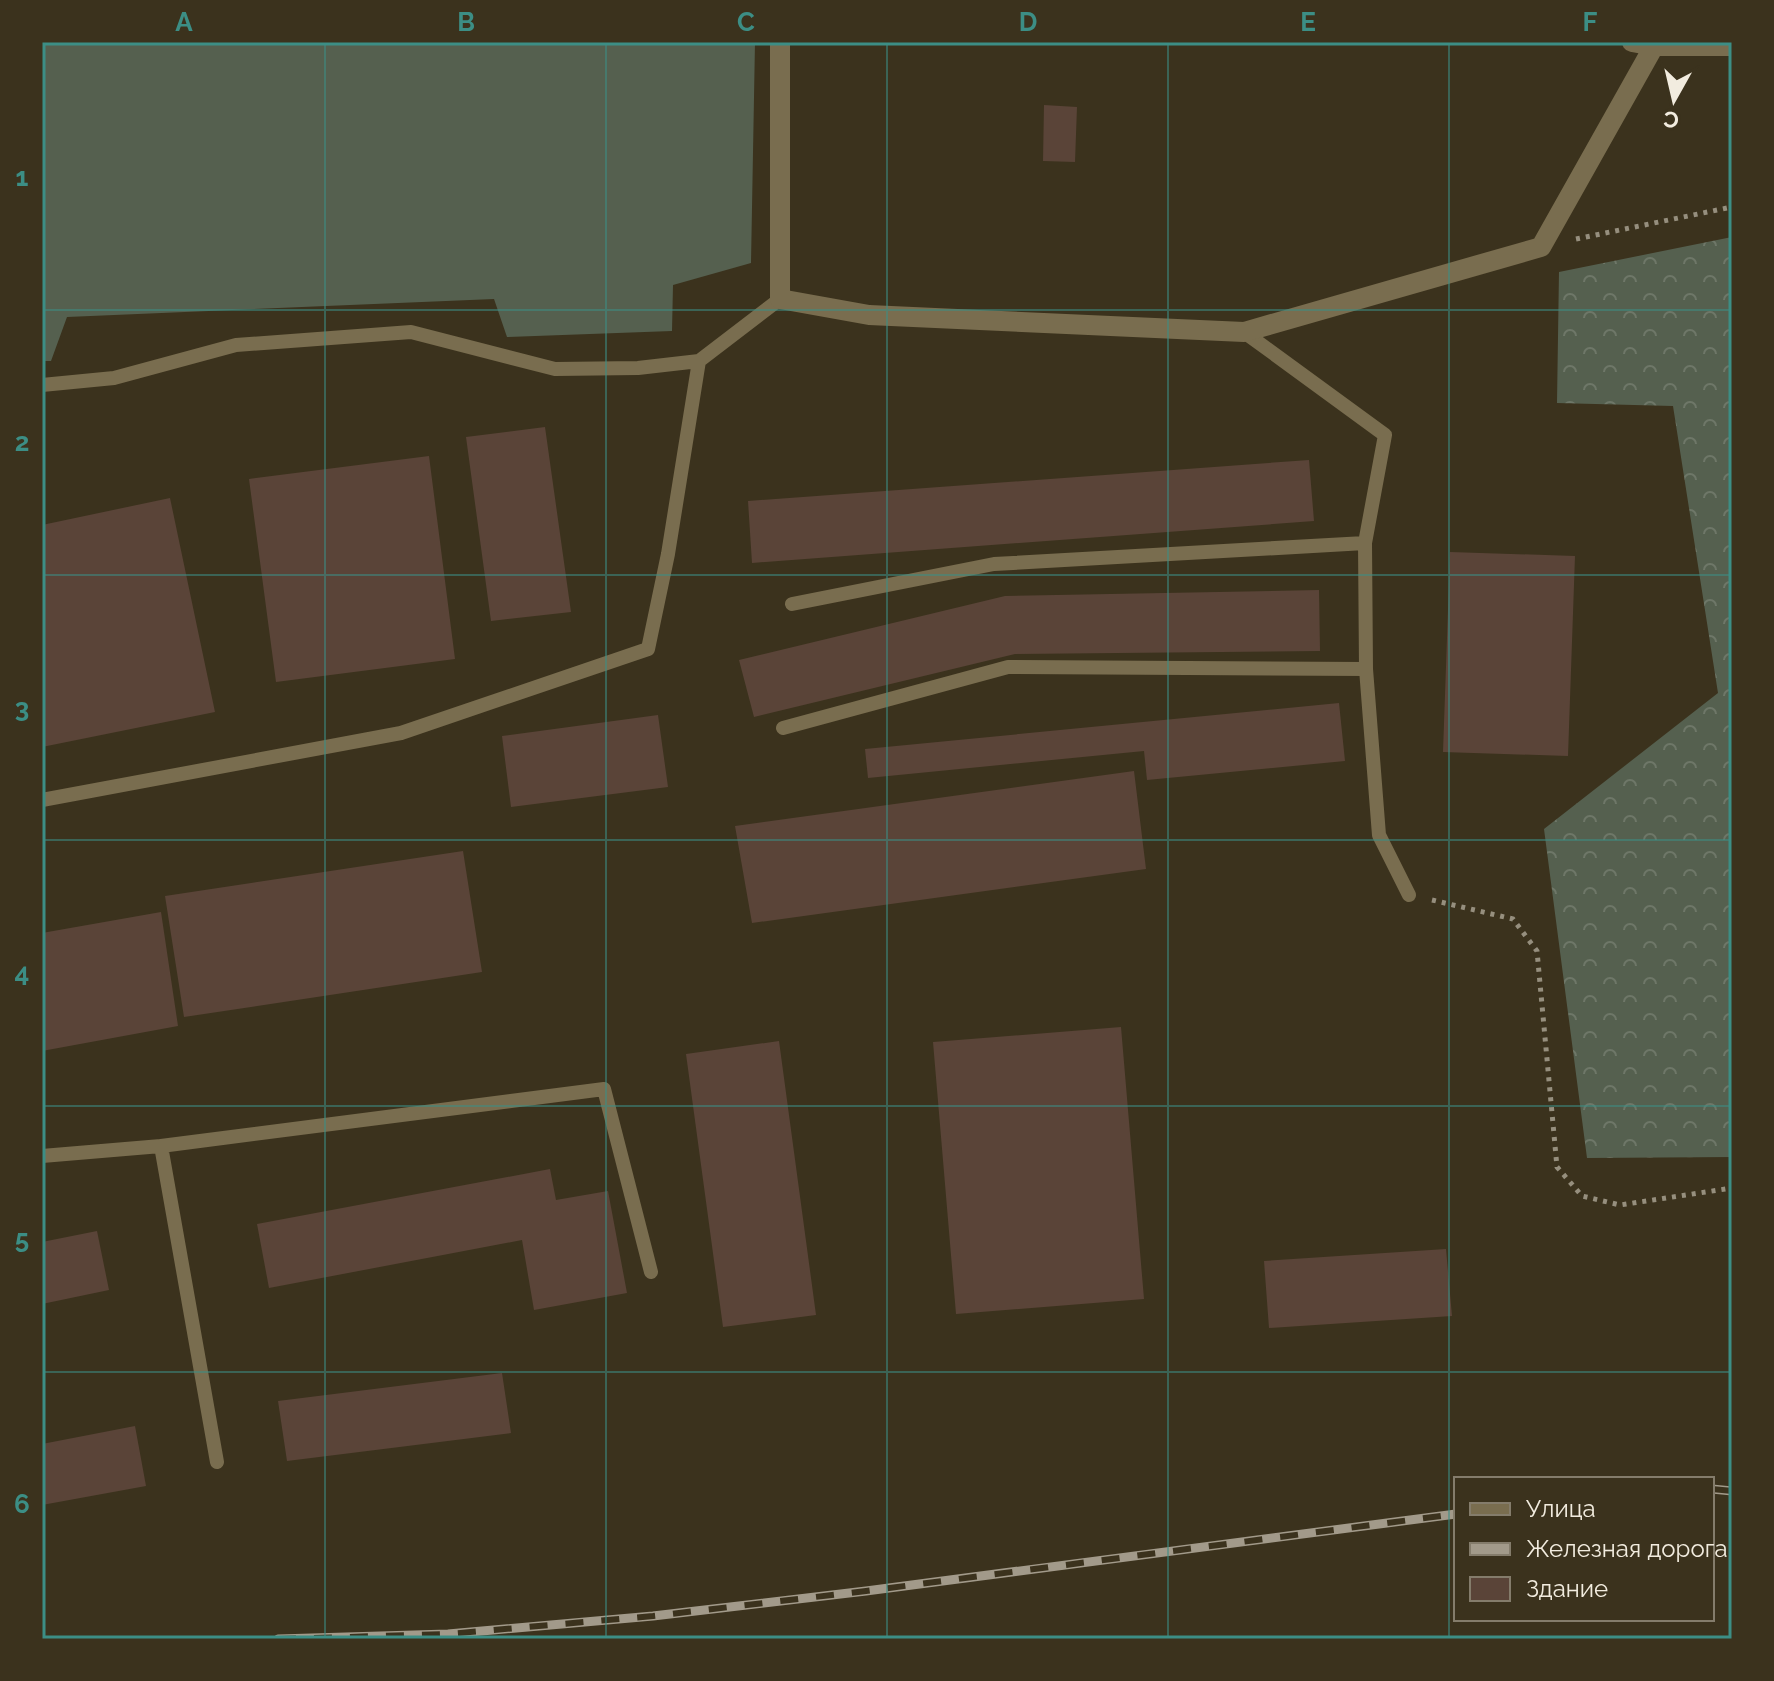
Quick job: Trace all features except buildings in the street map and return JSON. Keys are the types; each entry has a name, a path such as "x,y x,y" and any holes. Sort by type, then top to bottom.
{"street":[{"path":"780,42 780,299 869,315 1244,332 1541,247 1654,46"},
{"path":"1632,42 1654,46 1732,46"}],"lane":[{"path":"42,385 114,378 236,345 411,332 555,369 638,368 699,361 780,299"},
{"path":"1244,332 1385,435 1365,543 1366,669 1379,835 1409,895"},
{"path":"42,800 401,733 648,649 668,554 699,361"},
{"path":"792,604 994,564 1365,543"},
{"path":"783,728 1008,667 1366,669"},
{"path":"42,1156 161,1146 604,1089 651,1272"},
{"path":"161,1146 217,1462"}],"path":[{"path":"1541,247 1732,207"},
{"path":"1409,895 1513,919 1537,951 1557,1167 1582,1196 1620,1205 1732,1188"}],"green space":[{"path":"42,42 755,42 751,263 673,285 672,331 507,337 494,299 67,317 51,361 42,361"},
{"path":"1732,237 1732,1157 1587,1158 1544,829 1718,693 1673,406 1557,403 1559,272"}],"railway":[{"path":"1714,1489 1732,1491"},
{"path":"278,1639 448,1634 653,1616 1454,1514"}]}
